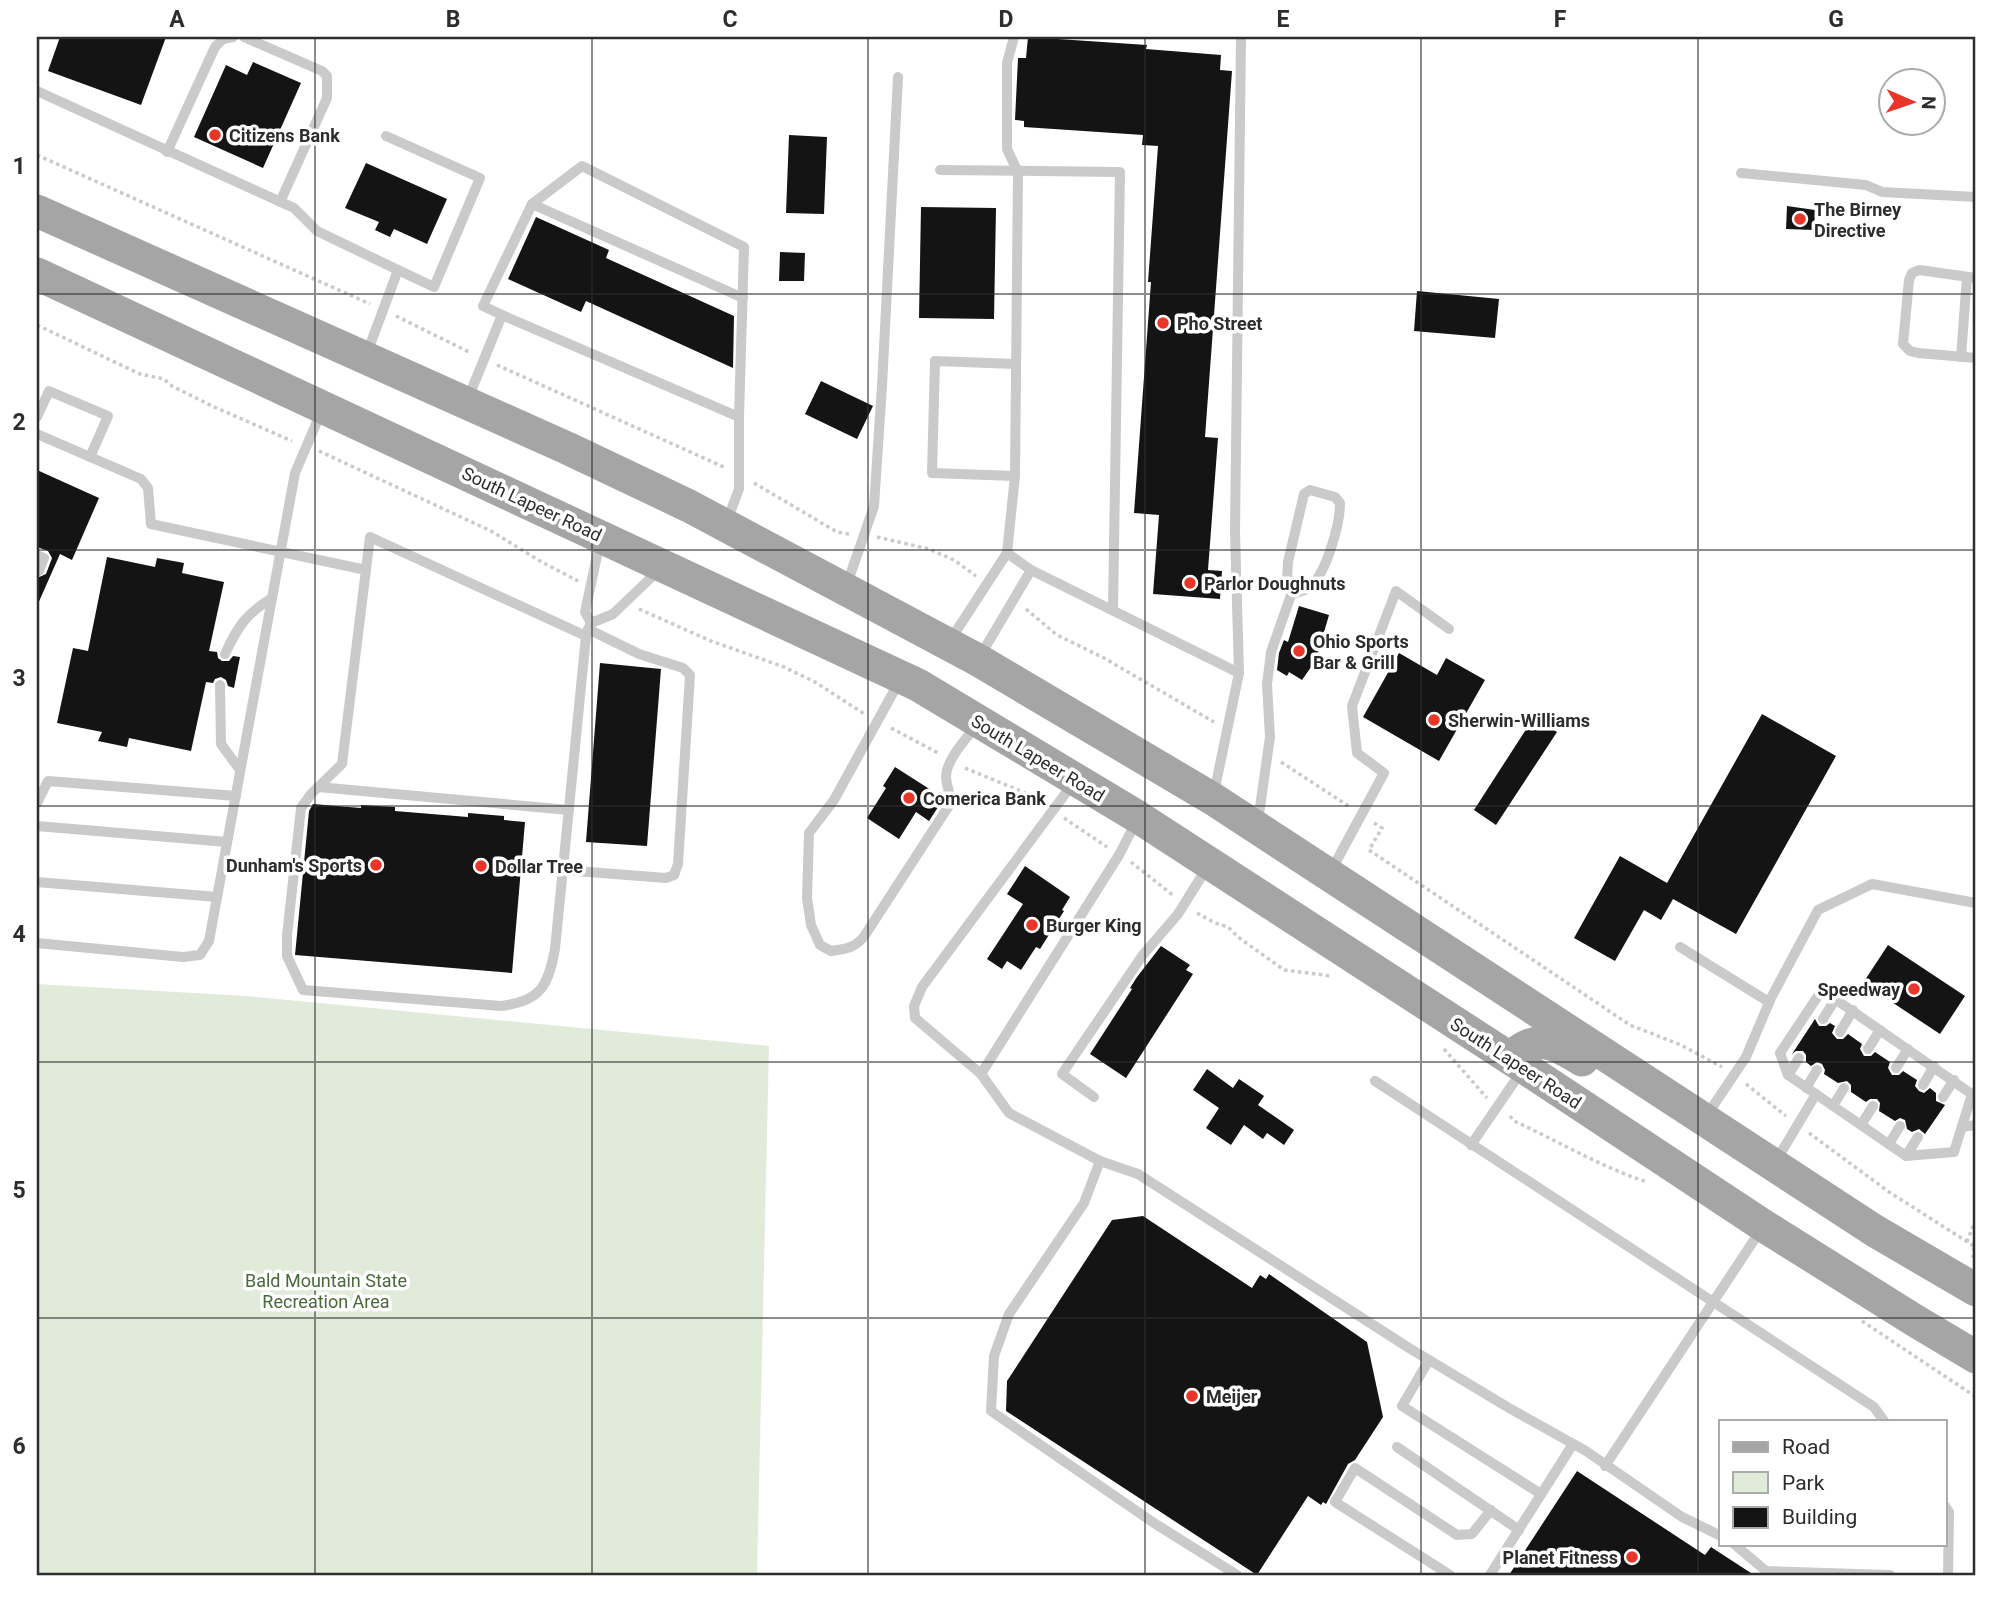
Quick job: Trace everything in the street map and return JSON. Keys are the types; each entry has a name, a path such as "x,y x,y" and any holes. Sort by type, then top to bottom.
{"main road":[{"path":"37,211 567,449 725,525 978,660 1213,799 1780,1170 1875,1231 1976,1290"},
{"name":"South Lapeer Road","path":"41,280 323,407 901,677 1138,817 1764,1226 1976,1357"},
{"path":"1357,959 1396,920"},
{"path":"1518,1063 1524,1045 1539,1041 1553,1045 1745,1167 1780,1170"}],"lane":[{"path":"167,152 215,47 223,39 233,37"},
{"path":"244,37 322,71 327,76 327,99 280,202"},
{"path":"947,644 1007,553 1015,476 1017,364 1018,172 1007,149 1007,63 1014,37"},
{"path":"1213,799 1238,673 1235,532 1241,37"},
{"path":"846,590 874,506 898,77"},
{"path":"37,91 293,208 317,231 434,287 480,178 386,136"},
{"path":"725,525 739,489 744,247 582,166 532,204 484,306 739,417"},
{"path":"940,170 1119,172 1113,609"},
{"path":"1741,173 1866,185 1882,191 1976,197"},
{"path":"532,204 743,298"},
{"path":"365,359 398,270"},
{"path":"1961,357 1972,277 1919,270 1912,273 1903,344 1910,351 1961,357 1976,358"},
{"path":"466,404 502,315"},
{"path":"1015,476 932,473 935,361 1017,364"},
{"path":"37,417 49,391 108,416 90,457"},
{"path":"37,943 183,957 200,955 209,941 295,473 323,407"},
{"path":"37,434 141,479 148,488 151,524 366,569"},
{"path":"1257,828 1270,737 1268,684 1271,652 1291,595 1287,581 1288,562 1304,494 1310,490 1335,497 1340,502 1340,517 1320,575 1308,588 1291,595"},
{"path":"563,870 666,878 674,875 678,864 690,675 683,668 639,654 588,629 370,537 342,764 301,808 287,956 303,990 501,1006 522,1004 542,990 551,970 588,629 585,612 601,536"},
{"path":"1007,553 1031,570 1238,673"},
{"path":"37,555 44,558 39,571"},
{"path":"588,629 613,614 663,565"},
{"path":"978,660 1031,570"},
{"path":"1329,874 1384,773 1357,752 1352,706 1396,591 1449,629"},
{"path":"225,654 238,627 253,610 272,597"},
{"path":"901,677 834,800 809,833 807,898 811,925 820,945 831,951 858,944 950,804 951,794 946,779 948,766 979,722"},
{"path":"220,685 221,744 240,770"},
{"path":"1076,780 922,987 914,1006 915,1018 981,1074 1009,1113 1100,1161 1138,1174 1429,1360 1573,1444 1682,1517 1719,1535"},
{"path":"37,803 48,781 236,796"},
{"path":"318,787 569,810"},
{"path":"981,1074 1119,855 1138,817"},
{"path":"37,826 227,842"},
{"path":"1094,1097 1062,1074 1142,956 1178,914 1210,864"},
{"path":"37,882 217,897"},
{"path":"1703,1120 1746,1057 1769,1002 1818,910 1872,884 1976,904"},
{"path":"1680,947 1769,1002"},
{"path":"1822,990 1853,1010 1974,1096 1954,1152 1906,1156 1788,1075 1780,1053 1822,990"},
{"path":"1823,1019 1836,998"},
{"path":"1840,1032 1853,1010"},
{"path":"1868,1049 1880,1030"},
{"path":"1896,1068 1908,1049"},
{"path":"1788,1075 1799,1058"},
{"path":"1471,1145 1518,1063"},
{"path":"1923,1085 1934,1066"},
{"path":"1806,1087 1817,1070"},
{"path":"1943,1097 1954,1080"},
{"path":"1375,1081 1874,1407 1883,1420"},
{"path":"1833,1106 1844,1088"},
{"path":"1780,1170 1816,1094"},
{"path":"1861,1125 1873,1107"},
{"path":"1962,1127 1976,1125"},
{"path":"1889,1144 1900,1126"},
{"path":"1906,1156 1918,1137"},
{"path":"1100,1161 1084,1203 1009,1314 994,1356 991,1411 1143,1516 1237,1575"},
{"path":"1605,1466 1764,1226"},
{"path":"1429,1360 1402,1406 1541,1494"},
{"path":"1490,1575 1573,1444"},
{"path":"1397,1447 1519,1530"},
{"path":"1450,1575 1335,1502 1355,1468 1457,1535 1472,1534 1491,1510"},
{"path":"1946,1508 1949,1512 1948,1575"},
{"path":"1736,1546 1766,1571 1890,1575"}],"path":[{"path":"1967,1242 1976,1218"},
{"path":"1970,1393 1976,1397"}],"green space":[{"name":"Bald Mountain State Recreation Area","path":"37,984 246,996 769,1046 757,1575 37,1575"}],"building":[{"path":"60,37 166,37 141,105 48,71"},
{"path":"1028,37 1147,45 1146,49 1221,55 1220,70 1232,71 1205,437 1218,438 1208,570 1222,571 1220,599 1153,594 1159,515 1134,513 1158,146 1142,145 1143,135 1024,127 1024,121 1015,120 1018,58 1026,58"},
{"path":"253,62 301,83 263,168 194,137 226,65 247,75"},
{"path":"789,135 827,137 824,214 786,213"},
{"path":"366,163 447,199 427,244 394,229 390,237 375,230 379,222 345,208"},
{"name":"The Birney Directive","path":"1787,206 1815,210 1814,230 1786,229"},
{"path":"921,207 996,208 994,319 919,318"},
{"path":"536,217 609,250 606,258 734,316 733,368 586,301 581,312 508,279"},
{"path":"780,252 805,253 804,281 779,281"},
{"path":"1417,291 1499,299 1495,338 1414,331"},
{"path":"821,381 873,406 857,439 805,414"},
{"path":"37,470 99,498 72,560 60,554 37,606 37,578 46,574 52,558 48,551 37,547"},
{"path":"107,557 155,567 157,558 184,563 182,573 224,582 209,651 217,652 222,661 229,661 233,656 240,657 234,688 228,686 226,680 221,677 213,683 206,682 191,751 129,738 127,747 98,741 102,732 57,723 73,648 88,651"},
{"name":"Ohio Sports Bar & Grill","path":"1299,606 1329,615 1316,660 1302,680 1289,672 1287,676 1277,670 1279,653 1284,640 1288,642"},
{"path":"1399,653 1437,675 1446,658 1485,680 1439,761 1363,717"},
{"path":"600,663 661,669 647,846 586,842"},
{"path":"1762,714 1836,756 1736,934 1673,899 1661,920 1644,910 1615,961 1574,938 1620,856 1667,883"},
{"path":"1534,717 1557,732 1496,825 1474,810"},
{"name":"Comerica Bank","path":"895,767 931,790 929,792 942,801 929,821 916,812 899,839 867,818 886,788 883,786"},
{"path":"313,804 361,808 361,805 395,807 395,811 468,817 468,813 504,816 504,820 525,822 512,973 295,955 309,811"},
{"name":"Burger King","path":"1025,866 1070,897 1040,949 1036,947 1021,970 1007,961 1002,969 987,959 1023,904 1007,894"},
{"name":"Speedway","path":"1888,945 1965,996 1940,1034 1863,983"},
{"path":"1161,946 1190,965 1186,970 1193,974 1126,1078 1090,1054 1137,977"},
{"name":"Speedway","path":"1815,1019 1819,1026 1830,1023 1835,1026 1832,1033 1837,1039 1843,1039 1848,1034 1862,1044 1860,1049 1864,1056 1871,1056 1875,1052 1890,1062 1888,1068 1892,1075 1899,1075 1903,1071 1917,1080 1915,1086 1919,1091 1924,1093 1930,1088 1936,1093 1936,1101 1945,1105 1925,1134 1919,1129 1912,1132 1907,1129 1905,1120 1900,1118 1895,1121 1879,1111 1880,1103 1877,1099 1866,1102 1851,1092 1851,1085 1847,1081 1838,1083 1824,1074 1822,1064 1817,1062 1811,1066 1806,1062 1803,1051 1792,1054"},
{"path":"1207,1069 1233,1088 1239,1079 1264,1096 1258,1105 1294,1130 1284,1145 1267,1133 1263,1139 1244,1125 1231,1145 1206,1128 1219,1108 1193,1090"},
{"name":"Meijer","path":"1143,1216 1252,1288 1260,1275 1266,1279 1269,1274 1367,1342 1383,1417 1355,1460 1348,1464 1326,1504 1323,1502 1321,1505 1308,1496 1257,1575 1006,1411 1007,1381 1112,1220"},
{"path":"1577,1471 1705,1555 1711,1547 1754,1575 1509,1575"}],"place":[{"name":"Citizens Bank","path":"215,135"},
{"name":"The Birney Directive","path":"1800,219"},
{"name":"Pho Street","path":"1163,323"},
{"name":"Parlor Doughnuts","path":"1190,583"},
{"name":"Ohio Sports Bar & Grill","path":"1299,651"},
{"name":"Sherwin-Williams","path":"1434,720"},
{"name":"Comerica Bank","path":"909,798"},
{"name":"Dunham's Sports","path":"376,865"},
{"name":"Dollar Tree","path":"481,866"},
{"name":"Burger King","path":"1032,925"},
{"name":"Speedway","path":"1914,989"},
{"name":"Meijer","path":"1192,1396"},
{"name":"Planet Fitness","path":"1632,1557"}]}
